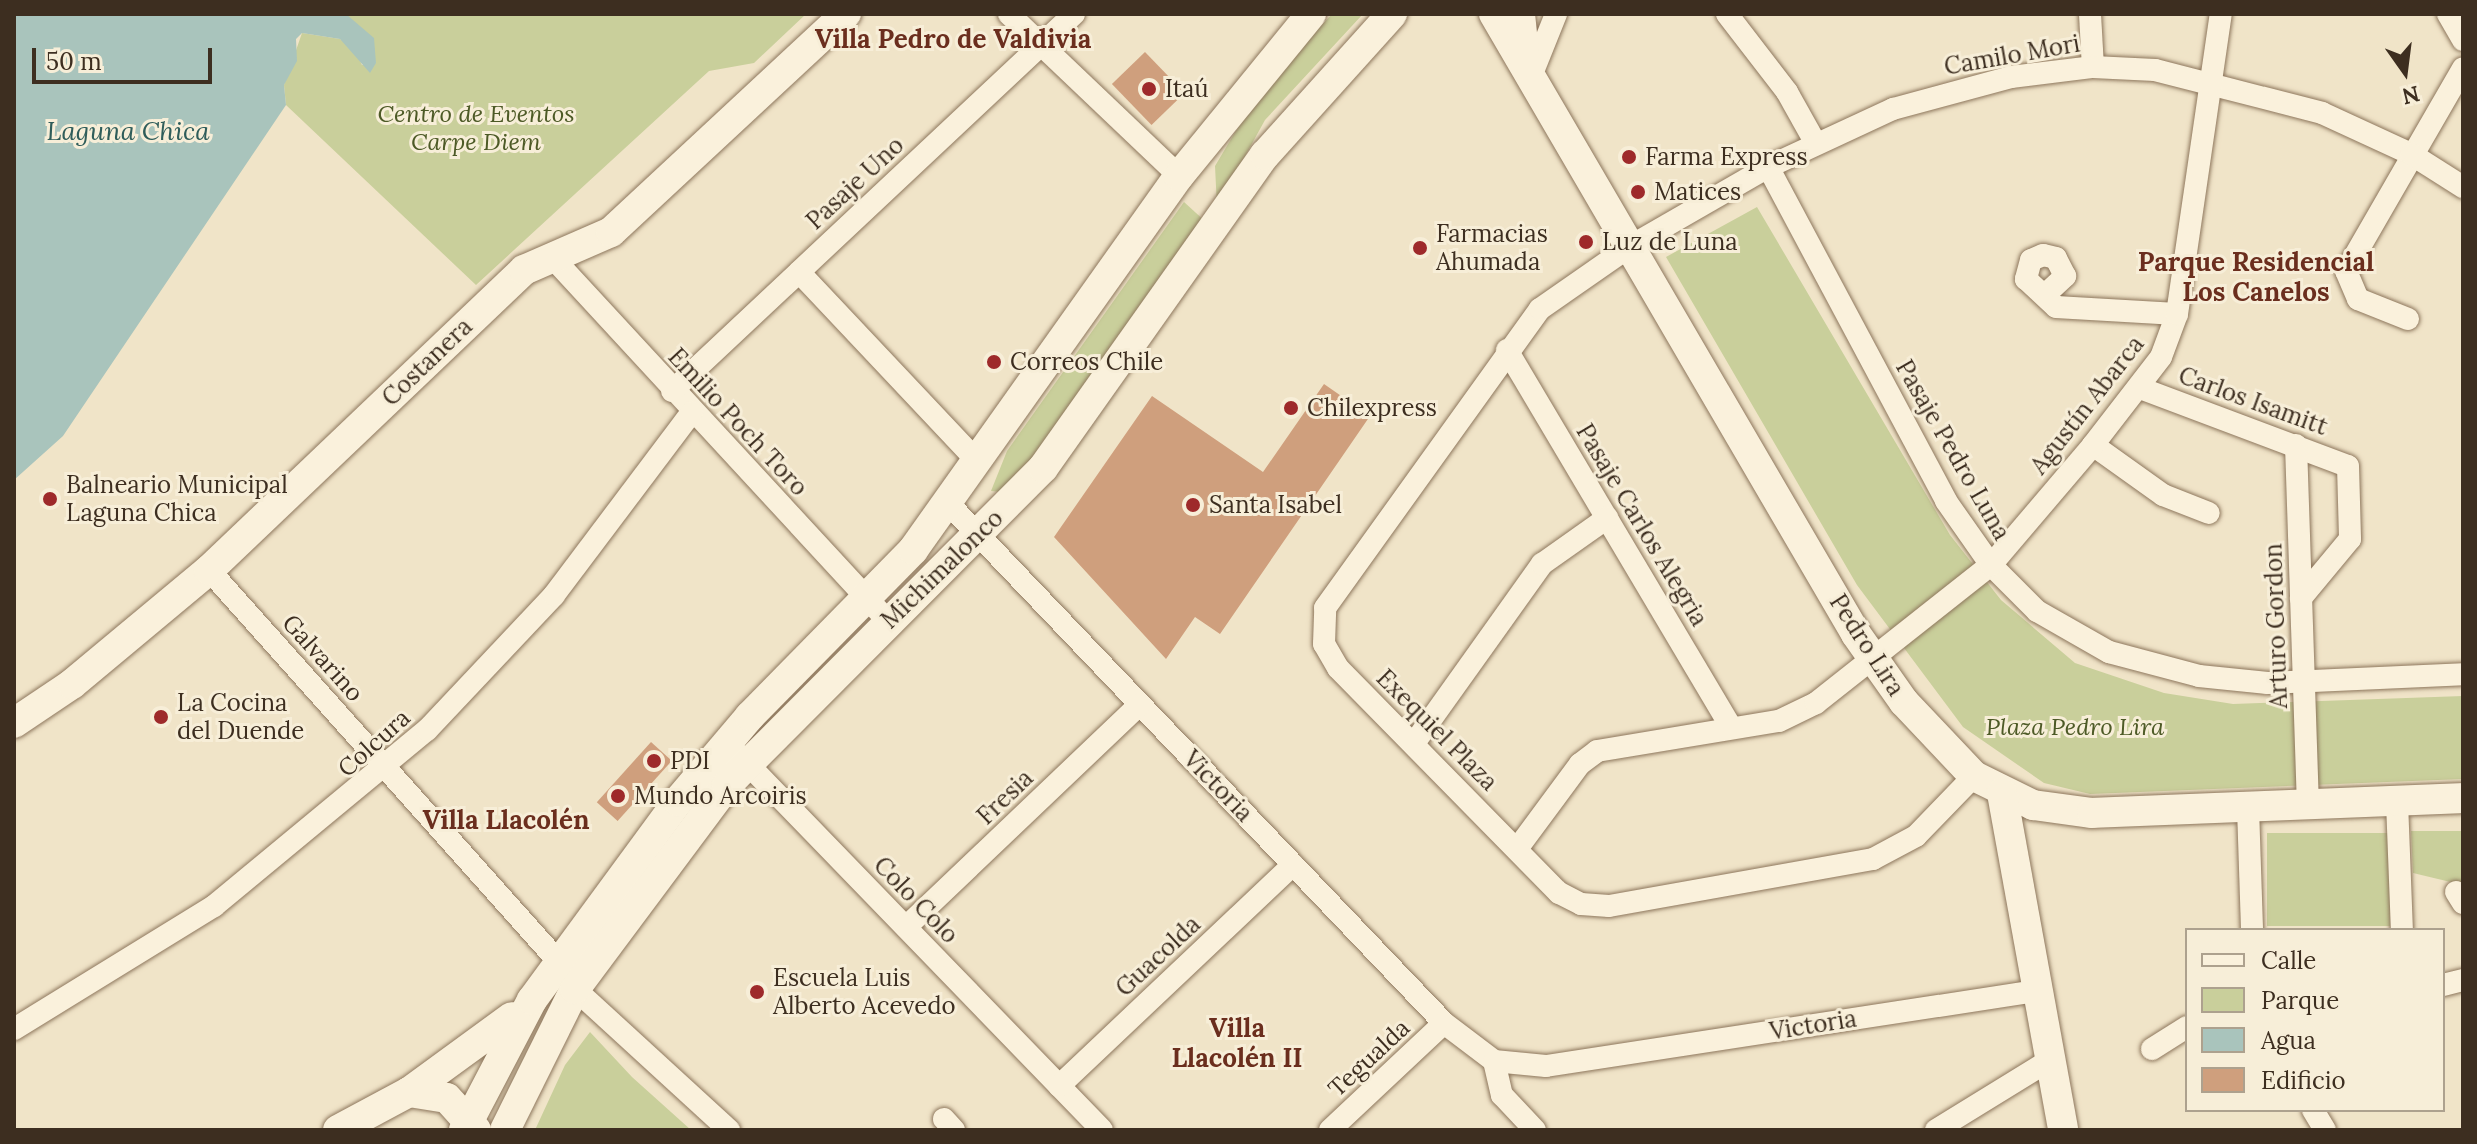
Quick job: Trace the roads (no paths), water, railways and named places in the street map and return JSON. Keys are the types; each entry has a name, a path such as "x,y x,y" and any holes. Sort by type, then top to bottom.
{"street":[{"name":"Costanera","path":"14,723 72,684 209,570 524,270 552,257 587,247 619,226 846,14"},
{"path":"1009,14 1179,176"},
{"name":"Pasaje Uno","path":"672,391 1074,14"},
{"name":"Michimalonco","path":"879,610 977,461 1179,176 1311,14"},
{"name":"Michimalonco","path":"469,1125 532,1000 558,961 736,752 879,610 980,536 1062,445 1265,155 1392,14"},
{"name":"Pedro Lira","path":"1494,14 1872,657 1921,722 1974,776 2002,793 2050,809 2092,813 2463,798"},
{"path":"1520,14 1528,75"},
{"path":"1528,75 1556,14"},
{"path":"1727,14 1787,92 1815,142"},
{"path":"2090,14 2093,67"},
{"name":"Agustín Abarca","path":"1517,849 1580,764 1597,751 1805,711 1991,565 2093,445 2161,357 2177,314 2221,14"},
{"path":"2448,14 2463,40"},
{"name":"Camilo Mori","path":"1629,247 1815,142 1971,85 2093,67 2211,79 2322,113 2411,154 2463,187"},
{"path":"2408,319 2358,299 2346,271 2463,68"},
{"name":"Pasaje Pedro Luna","path":"1768,167 1946,501 1991,565 2037,611 2109,652 2199,676 2304,683 2463,674"},
{"name":"Exequiel Plaza","path":"1629,247 1540,309 1507,350 1335,589 1322,619 1324,644 1338,668 1570,900 1609,906 1888,853 1923,831 1974,776"},
{"name":"Emilio Poch Toro","path":"552,257 672,391 879,610"},
{"path":"799,272 977,461"},
{"path":"2047,293 2060,308 2177,314"},
{"name":"Pasaje Carlos Alegria","path":"1507,350 1731,727"},
{"name":"Carlos Isamitt","path":"2140,388 2348,466 2350,539 2301,598"},
{"name":"Colcura","path":"14,1029 214,906 386,767 467,691 554,595 692,412"},
{"path":"2093,445 2163,495 2209,513"},
{"name":"Arturo Gordon","path":"2296,445 2308,805"},
{"name":"Victoria","path":"948,503 1444,1023 1494,1061 1546,1066 2038,991"},
{"path":"1415,742 1542,564 1607,518"},
{"name":"Galvarino","path":"209,570 558,961"},
{"name":"Fresia","path":"906,927 1140,704"},
{"name":"Michimalonco","path":"505,1130 575,989 736,752"},
{"name":"Colo Colo","path":"736,752 1102,1130"},
{"path":"2002,793 2063,1130"},
{"path":"2397,802 2402,928"},
{"path":"2248,808 2252,928"},
{"name":"Guacolda","path":"1059,1086 1293,865"},
{"path":"575,989 729,1130"},
{"path":"338,1130 409,1092 532,1000"},
{"name":"Tegualda","path":"1330,1130 1444,1023"},
{"path":"2152,1049 2185,1028"},
{"path":"1936,1130 2050,1060"},
{"path":"1494,1061 1502,1095 1535,1130"},
{"path":"409,1092 447,1098 469,1125"}],"water":[{"name":"Laguna Chica","path":"14,14 346,14 374,38 376,63 370,73 340,39 302,33 296,39 297,61 284,85 286,105 63,436 14,480"}],"place":[{"name":"Itaú","path":"1149,89"},
{"name":"Farma Express","path":"1629,157"},
{"name":"Matices","path":"1638,192"},
{"name":"Luz de Luna","path":"1586,242"},
{"name":"Farmacias Ahumada","path":"1420,248"},
{"name":"Correos Chile","path":"994,362"},
{"name":"Chilexpress","path":"1291,408"},
{"name":"Balneario Municipal Laguna Chica","path":"50,499"},
{"name":"Santa Isabel","path":"1193,505"},
{"name":"La Cocina del Duende","path":"161,717"},
{"name":"PDI","path":"654,761"},
{"name":"Mundo Arcoiris","path":"618,796"},
{"name":"Escuela Luis Alberto Acevedo","path":"757,992"}],"district":[{"name":"Villa Pedro de Valdivia","path":"953,39"},
{"name":"Parque Residencial Los Canelos","path":"2256,277"},
{"name":"Villa Llacolén","path":"506,820"},
{"name":"Villa Llacolén II","path":"1237,1043"}],"park label":[{"name":"Centro de Eventos Carpe Diem","path":"476,128"},
{"name":"Plaza Pedro Lira","path":"2075,727"}]}
